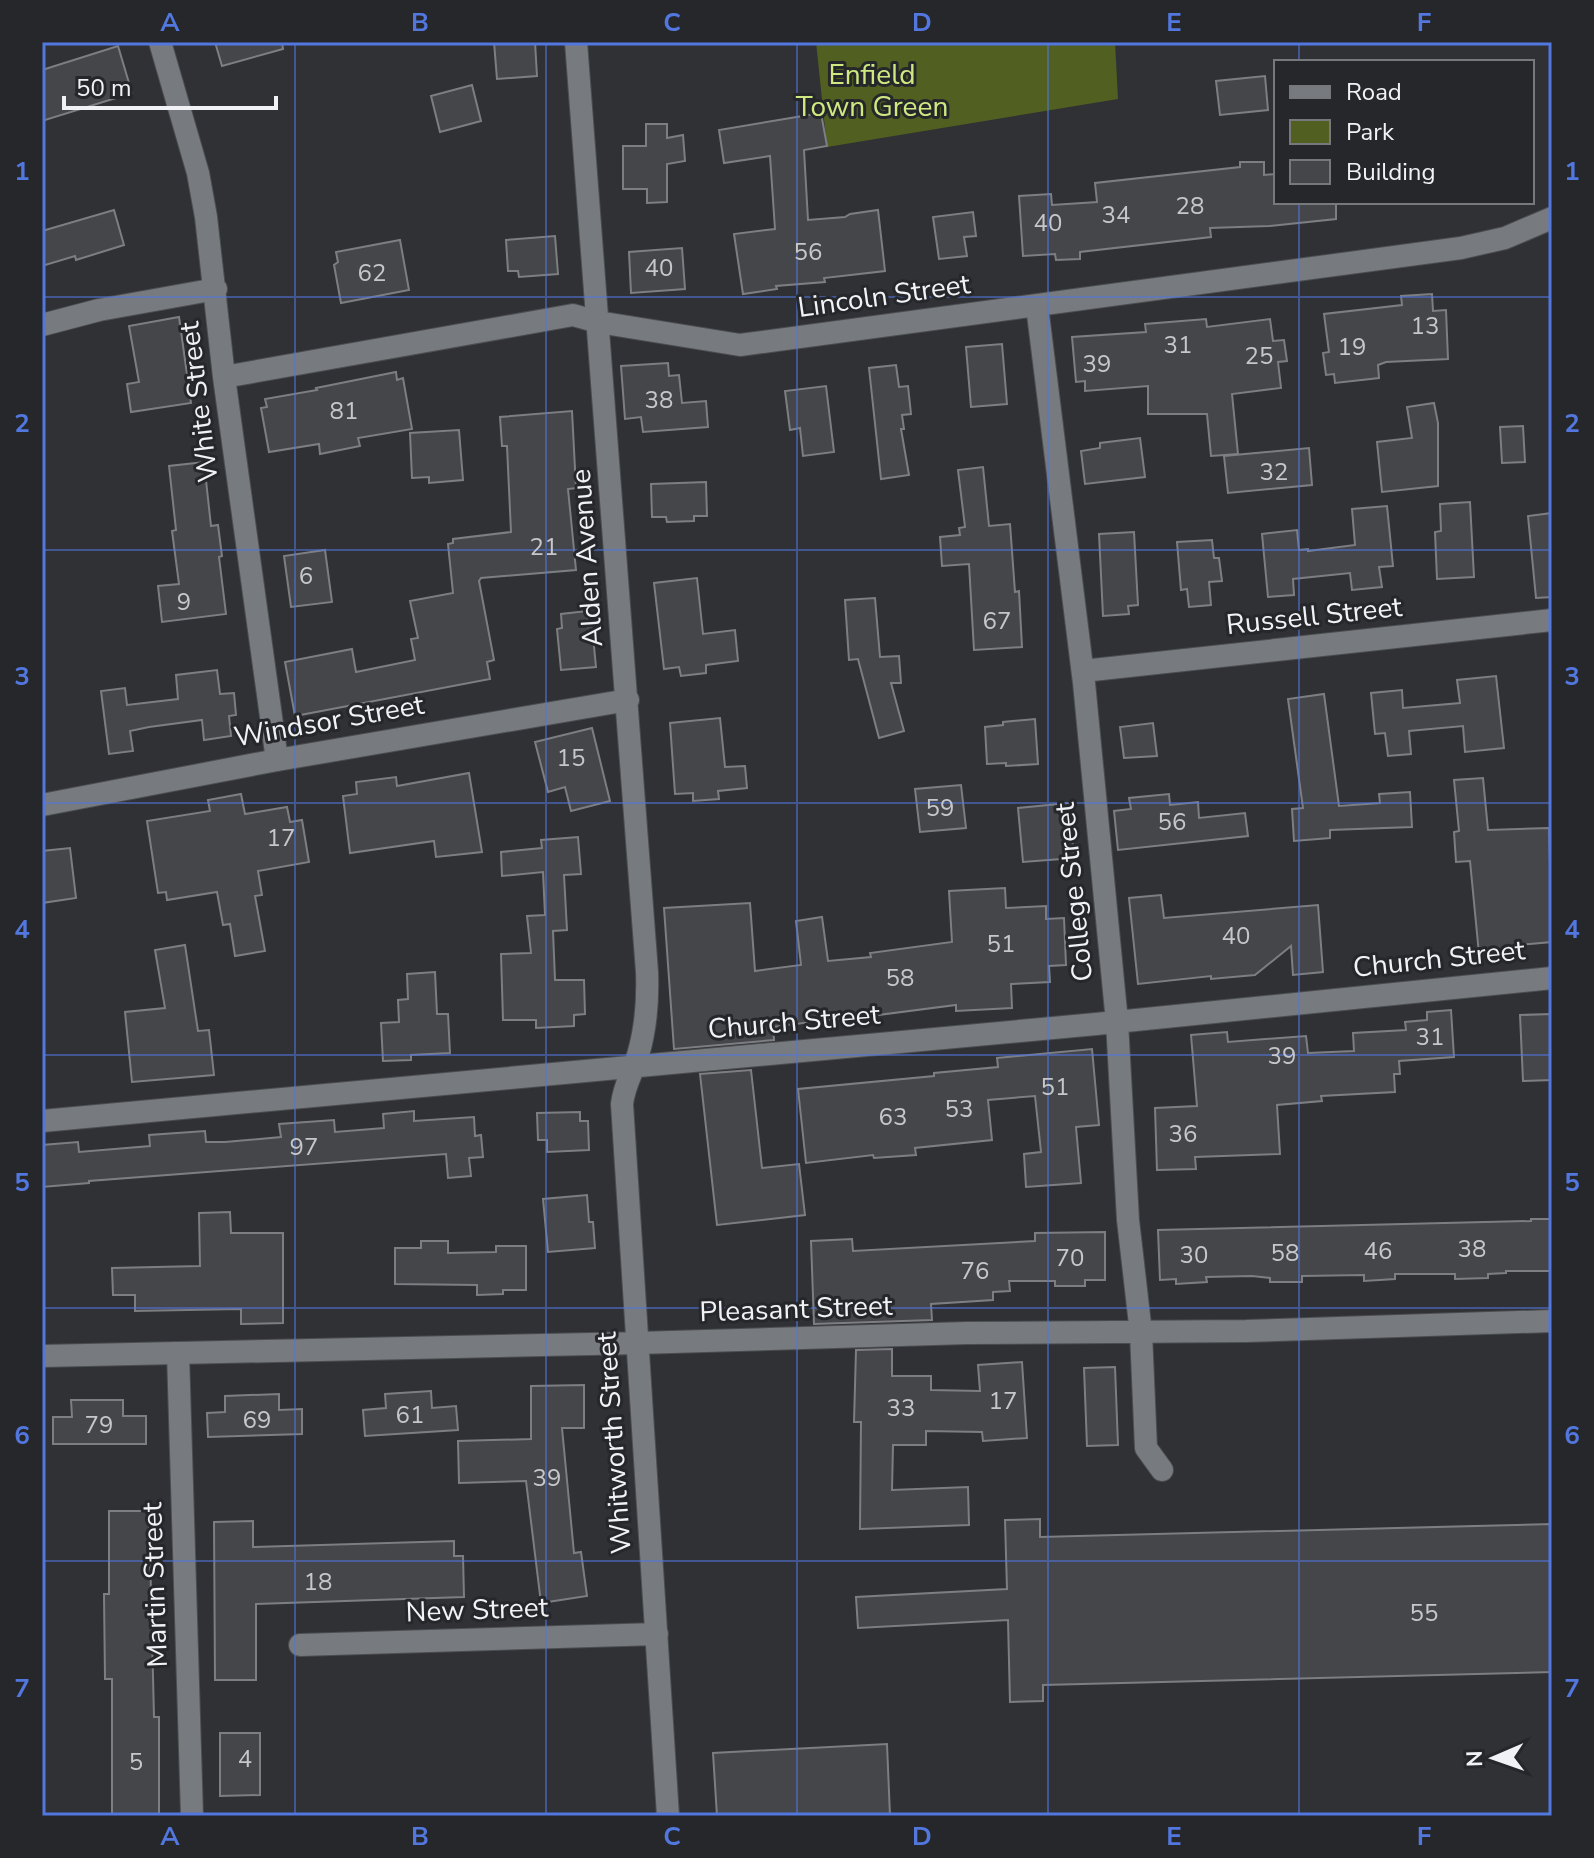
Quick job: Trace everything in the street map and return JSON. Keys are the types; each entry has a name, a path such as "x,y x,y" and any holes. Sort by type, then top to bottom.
{"street":[{"name":"White Street","path":"160,42 198,173 277,760"},
{"name":"Alden Avenue","path":"576,42 628,700 647,987 645,1019 633,1067"},
{"name":"Lincoln Street","path":"224,377 573,315 598,322 740,345 1461,248 1505,238 1552,218"},
{"path":"42,325 99,310 216,289"},
{"name":"College Street","path":"1037,306 1083,671 1117,1022 1128,1220 1141,1333 1146,1448 1162,1470"},
{"name":"Russell Street","path":"1083,671 1552,620"},
{"name":"Windsor Street","path":"42,805 277,760 628,700"},
{"name":"Church Street","path":"42,1121 1117,1022 1552,978"},
{"name":"Whitworth Street","path":"633,1067 622,1104 668,1816"},
{"name":"Pleasant Street","path":"42,1356 967,1333 1141,1333 1552,1321"},
{"name":"Martin Street","path":"178,1353 192,1816"},
{"name":"New Street","path":"300,1645 657,1634"}],"green space":[{"name":"Enfield Town Green","path":"816,42 1115,42 1118,99 827,147"}],"building":[{"path":"215,42 282,42 283,49 222,66"},
{"path":"494,42 535,42 537,76 497,79"},
{"path":"118,46 132,93 42,121 42,70"},
{"path":"1265,76 1268,110 1220,115 1216,81"},
{"path":"472,85 481,121 440,132 431,96"},
{"path":"821,113 827,146 804,150 808,220 878,210 885,271 824,278 825,282 776,286 777,289 743,294 734,234 775,229 770,156 724,163 719,130"},
{"path":"646,124 667,124 667,138 683,135 685,161 667,164 667,202 647,203 647,189 623,189 623,146 646,146"},
{"path":"1240,162 1264,162 1264,175 1274,174 1274,204 1336,204 1336,219 1210,228 1211,237 1080,252 1080,259 1056,260 1055,254 1023,256 1019,196 1051,194 1052,205 1097,202 1095,183 1240,167"},
{"path":"114,210 124,245 76,260 75,256 42,266 42,231"},
{"path":"973,212 976,236 964,237 967,256 939,259 933,217"},
{"path":"555,236 558,274 519,277 518,271 508,271 506,240"},
{"path":"400,240 409,290 341,303 334,265 338,262 336,252"},
{"path":"682,248 685,289 631,293 629,252"},
{"path":"1432,294 1433,311 1446,310 1448,359 1386,362 1378,365 1379,378 1335,383 1334,374 1326,375 1323,353 1329,352 1324,314 1402,305 1401,296"},
{"path":"179,317 191,403 131,412 127,384 139,382 129,326"},
{"path":"1206,319 1207,327 1270,319 1273,341 1284,340 1287,361 1278,362 1281,388 1232,394 1238,454 1211,456 1207,414 1148,414 1148,386 1085,391 1085,381 1076,382 1072,337 1146,332 1145,324"},
{"path":"1002,344 1007,404 971,407 966,347"},
{"path":"668,363 669,376 679,375 682,403 706,401 708,427 643,432 641,417 625,419 621,366"},
{"path":"896,365 899,387 908,386 911,414 902,415 904,429 901,429 909,475 881,479 869,368"},
{"path":"396,372 397,380 403,378 412,429 358,438 360,446 320,454 319,444 269,452 261,408 267,407 265,399"},
{"path":"826,386 834,452 803,456 800,428 790,430 785,391"},
{"path":"1434,403 1438,423 1438,486 1382,492 1377,442 1412,438 1407,407"},
{"path":"572,411 576,488 568,489 576,570 481,578 479,581 494,660 487,662 490,679 295,716 285,662 352,649 356,672 415,660 411,639 418,638 410,601 453,593 448,544 453,543 453,539 511,532 507,446 502,446 500,417"},
{"path":"1523,426 1525,462 1502,463 1500,427"},
{"path":"459,430 463,480 429,483 429,477 412,478 410,433"},
{"path":"1140,438 1145,477 1085,484 1081,451 1100,448 1100,443"},
{"path":"1309,448 1312,485 1228,493 1224,456"},
{"path":"204,462 211,526 218,525 226,614 162,622 158,586 179,584 172,531 176,530 169,466"},
{"path":"983,467 989,526 1010,524 1015,592 1019,591 1022,647 974,650 969,564 942,566 940,537 960,535 959,528 965,527 958,470"},
{"path":"706,482 707,516 694,516 694,521 667,522 666,517 652,517 651,484"},
{"path":"1470,502 1474,577 1437,579 1435,532 1441,531 1440,504"},
{"path":"1387,506 1393,566 1379,567 1382,587 1352,590 1350,573 1293,579 1294,595 1268,597 1262,534 1297,530 1299,550 1355,545 1352,509"},
{"path":"1552,513 1552,597 1536,598 1528,516"},
{"path":"1134,532 1138,605 1128,606 1129,614 1103,616 1099,534"},
{"path":"1212,540 1214,558 1219,558 1222,581 1209,582 1211,605 1189,607 1187,589 1181,590 1177,542"},
{"path":"325,550 332,602 291,607 284,556"},
{"path":"697,578 703,634 735,630 738,661 706,665 706,673 681,676 679,667 664,669 654,583"},
{"path":"875,598 880,657 899,656 901,683 891,683 904,731 879,738 858,659 849,660 845,600"},
{"path":"587,611 588,627 592,626 596,667 561,670 557,629 562,628 561,614"},
{"path":"217,670 220,694 234,693 236,715 229,716 231,736 204,740 202,720 149,727 130,731 133,751 109,754 101,691 125,688 127,705 178,699 176,675"},
{"path":"1496,676 1504,748 1465,752 1463,726 1409,731 1411,754 1388,756 1385,733 1375,734 1371,693 1402,690 1403,708 1460,703 1457,680"},
{"path":"1324,694 1339,806 1380,803 1379,794 1410,792 1412,827 1330,830 1330,838 1294,841 1292,809 1303,808 1288,699"},
{"path":"720,718 725,767 745,766 747,788 718,791 719,799 693,801 693,793 675,794 670,723"},
{"path":"1035,719 1038,764 987,764 985,727"},
{"path":"1153,723 1157,756 1124,758 1120,727"},
{"path":"592,728 610,801 571,811 565,787 548,792 535,742"},
{"path":"469,773 482,852 436,857 434,841 350,853 343,796 357,794 356,782 396,777 397,786"},
{"path":"1483,778 1488,830 1549,828 1552,942 1518,945 1518,950 1479,954 1470,861 1456,862 1454,832 1459,831 1454,780"},
{"path":"961,785 966,828 920,832 915,789"},
{"path":"241,794 245,814 287,807 290,822 302,820 309,862 258,871 262,895 255,896 265,951 235,956 230,924 223,925 217,892 167,900 166,892 158,893 147,821 210,811 208,800"},
{"path":"1169,794 1170,805 1198,802 1199,818 1245,813 1248,836 1118,850 1114,811 1131,809 1129,798"},
{"path":"1069,803 1074,858 1023,862 1018,808"},
{"path":"578,837 581,874 564,875 567,930 553,931 555,980 584,980 585,1014 574,1015 574,1026 536,1028 536,1020 503,1020 501,954 531,953 527,916 545,915 543,872 502,876 501,852 542,848 541,840"},
{"path":"70,848 76,898 42,903 42,851"},
{"path":"1005,888 1006,908 1046,906 1046,919 1064,918 1066,965 1049,966 1050,982 1011,984 1012,1008 956,1011 956,1005 878,1013 773,1027 774,1040 674,1049 664,908 750,903 755,971 801,965 796,921 822,917 828,961 871,957 870,953 952,942 949,891"},
{"path":"1161,895 1164,918 1318,905 1323,972 1293,975 1291,946 1255,975 1138,984 1129,898"},
{"path":"185,945 198,1031 209,1030 214,1075 132,1082 125,1012 165,1008 155,950"},
{"path":"435,972 437,1014 448,1014 450,1053 411,1055 411,1060 383,1061 381,1023 399,1022 398,1000 408,999 407,974"},
{"path":"1451,1010 1454,1057 1399,1061 1400,1074 1394,1074 1395,1092 1321,1096 1322,1101 1277,1105 1280,1154 1195,1157 1196,1169 1157,1170 1155,1108 1197,1106 1191,1035 1227,1032 1228,1042 1306,1036 1308,1053 1354,1051 1353,1033 1406,1030 1405,1022 1427,1020 1427,1012"},
{"path":"1552,1014 1552,1080 1523,1081 1520,1015"},
{"path":"1092,1049 1099,1125 1076,1127 1081,1183 1026,1187 1024,1154 1041,1152 1035,1096 988,1100 992,1140 915,1148 916,1155 874,1158 873,1155 806,1163 798,1089 934,1076 934,1073 998,1067 997,1058"},
{"path":"751,1070 762,1168 799,1164 805,1215 717,1225 700,1074"},
{"path":"414,1111 414,1121 474,1117 475,1136 481,1135 483,1157 469,1158 471,1176 448,1178 446,1154 42,1187 42,1145 78,1142 79,1152 150,1146 149,1135 205,1131 206,1142 225,1142 281,1137 279,1124 334,1120 335,1132 384,1128 383,1114"},
{"path":"580,1112 580,1121 588,1121 589,1150 547,1152 547,1140 538,1140 537,1113"},
{"path":"587,1195 595,1248 548,1252 543,1199"},
{"path":"230,1212 231,1233 283,1233 283,1323 241,1324 241,1309 135,1311 135,1295 113,1295 112,1268 200,1266 199,1213"},
{"path":"1552,1219 1552,1271 1506,1271 1488,1274 1488,1278 1455,1279 1455,1274 1395,1274 1395,1279 1364,1281 1364,1275 1302,1276 1302,1282 1270,1282 1270,1278 1252,1276 1206,1277 1207,1282 1176,1284 1176,1279 1160,1280 1158,1230"},
{"path":"1105,1232 1105,1280 1085,1280 1085,1286 1055,1286 1055,1281 1009,1281 1010,1291 993,1292 993,1300 931,1304 932,1320 814,1324 811,1241 852,1239 853,1251 1035,1241 1035,1233"},
{"path":"421,1241 448,1241 448,1253 496,1252 496,1246 526,1246 526,1290 477,1295 477,1285 395,1284 395,1248 421,1248"},
{"path":"892,1349 892,1376 931,1376 931,1390 980,1391 978,1365 1022,1362 1027,1438 983,1441 982,1432 926,1431 926,1445 893,1445 892,1490 968,1487 969,1525 860,1529 861,1422 854,1422 856,1350"},
{"path":"1115,1367 1118,1445 1087,1446 1084,1368"},
{"path":"584,1385 584,1428 562,1428 574,1553 581,1552 587,1596 541,1603 526,1481 459,1483 458,1441 531,1439 531,1386"},
{"path":"431,1391 432,1408 456,1406 458,1430 365,1436 363,1410 386,1408 385,1394"},
{"path":"279,1394 279,1410 302,1409 302,1434 208,1437 207,1413 225,1412 225,1396"},
{"path":"71,1400 123,1400 123,1416 146,1416 146,1444 53,1444 53,1417 72,1417"},
{"path":"109,1511 149,1511 154,1717 159,1717 159,1816 112,1816 112,1679 105,1679 104,1594 109,1594"},
{"path":"1040,1519 1040,1537 1552,1524 1552,1672 1043,1685 1043,1701 1010,1702 1008,1620 858,1628 856,1597 1007,1589 1005,1520"},
{"path":"253,1521 253,1547 454,1541 454,1556 463,1556 464,1597 256,1604 256,1680 215,1680 214,1522"},
{"path":"220,1733 260,1733 260,1795 220,1796"},
{"path":"887,1744 890,1816 717,1816 713,1753"}]}
